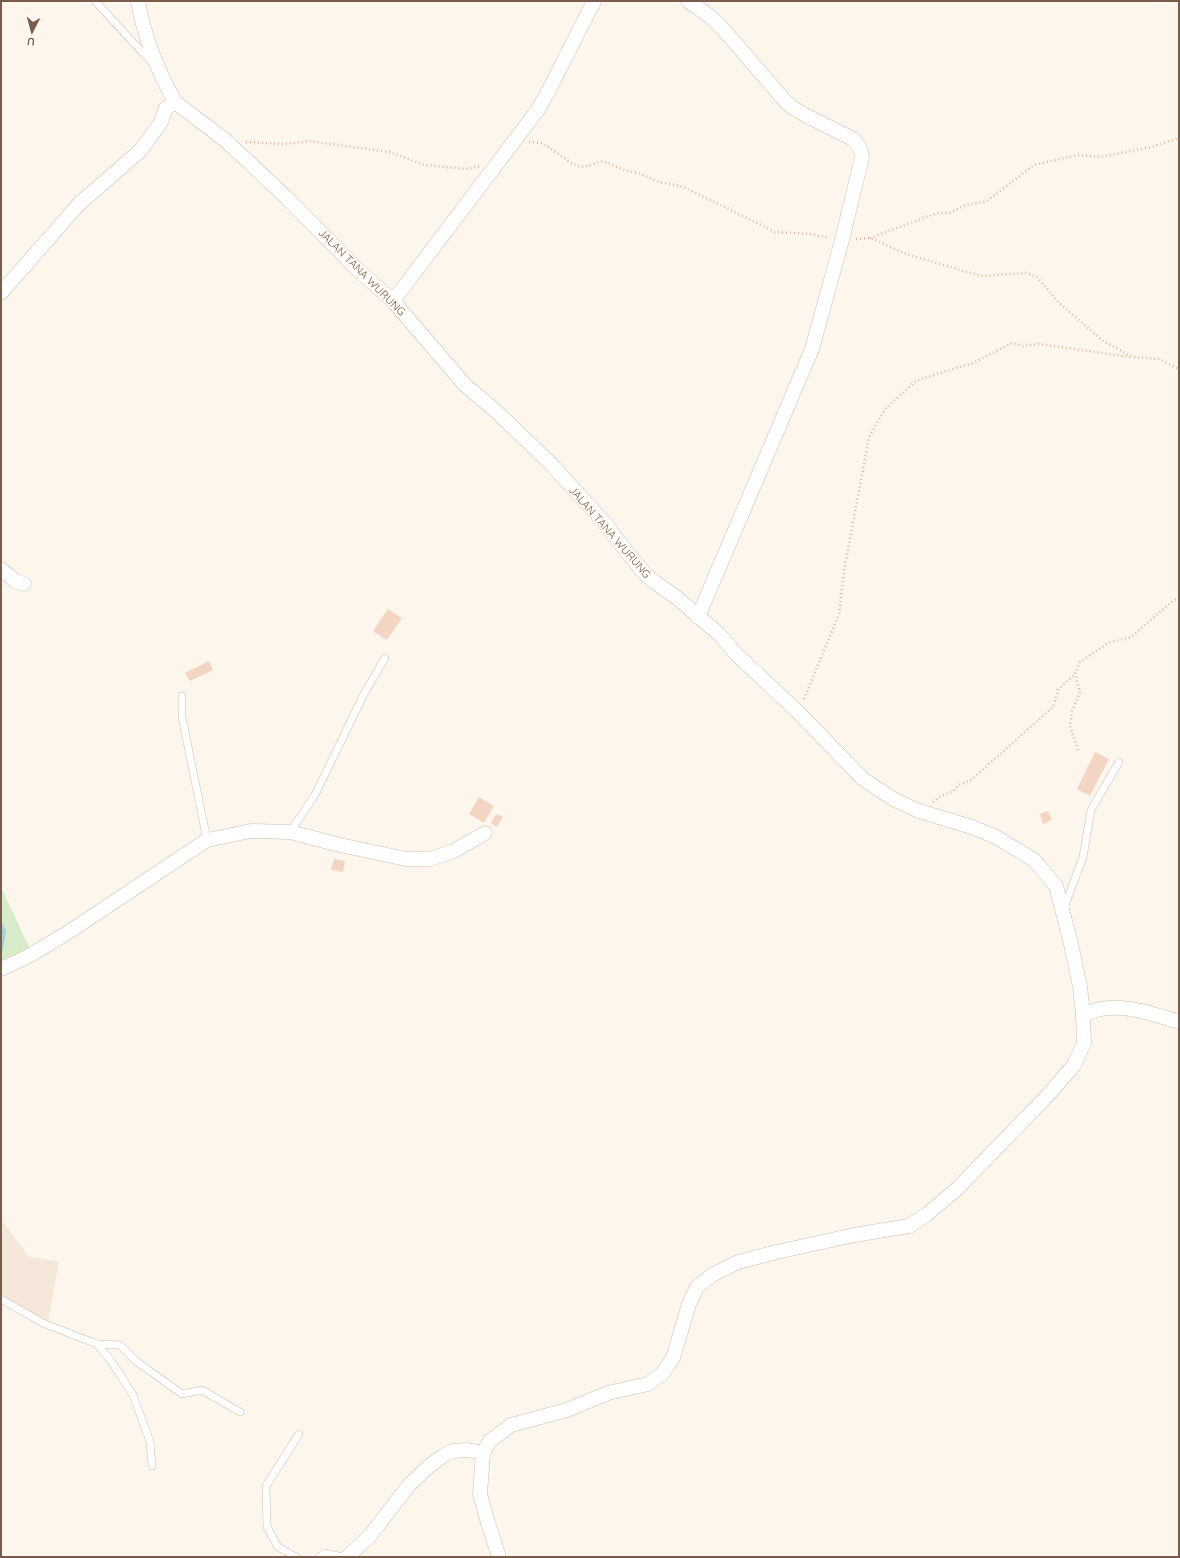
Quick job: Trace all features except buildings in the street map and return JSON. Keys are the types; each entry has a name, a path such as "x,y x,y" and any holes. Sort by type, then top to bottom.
{"street":[{"path":"1,293 79,204 141,150 161,122 166,108 175,102 158,70 141,21 138,1"},
{"path":"394,301 525,127 548,92 594,1"},
{"path":"688,1 721,26 789,105 800,113 853,139 862,151 862,158 842,240 812,349 698,617"},
{"name":"JALAN TANA WURUNG","path":"175,102 225,140 286,197 357,269 394,301 465,385 498,413 551,464 604,522 645,574 676,597 720,635 736,654 798,712 863,779 893,799 920,811 972,827 996,837 1034,860 1056,886 1072,944 1080,987 1084,1043 1074,1065 1049,1094 957,1189 926,1215 909,1226 854,1235 738,1262 712,1275 697,1287 689,1304 673,1358 663,1373 648,1384 608,1394 566,1410 511,1425 490,1441 483,1453"},
{"path":"1,569 15,581 24,584"},
{"path":"1,969 27,957 64,935 207,840 251,831 290,832 340,845 406,859 430,859 454,851 485,833"},
{"path":"1083,1014 1108,1008 1120,1008 1154,1014 1179,1022"},
{"path":"346,1557 369,1537 409,1485 428,1467 444,1455 453,1451 468,1450 483,1453 480,1494 499,1557"}],"lane":[{"path":"95,1 158,70"},
{"path":"290,832 315,795 364,694 385,658"},
{"path":"182,696 182,717 207,840"},
{"path":"1062,912 1083,857 1092,810 1119,762"},
{"path":"1,1299 43,1324 97,1344 120,1345 136,1361 182,1394 202,1390 240,1412"},
{"path":"97,1344 112,1362 133,1395 150,1442 152,1466"},
{"path":"296,1557 278,1547 267,1527 266,1486 299,1434"},
{"path":"319,1557 325,1553 342,1557"}],"path":[{"path":"526,142 542,142 573,164 584,167 603,161 624,170 639,173 659,182 684,187 775,232 810,234 842,240 870,238 937,213 949,213 966,206 987,201 1034,165 1077,155 1100,156 1151,148 1179,138"},
{"path":"225,140 285,144 309,141 390,152 424,165 468,169 498,161"},
{"path":"870,238 906,254 981,276 1027,273 1037,277 1058,302 1103,341 1132,357"},
{"path":"798,712 839,614 845,565 869,437 884,409 917,380 973,363 1012,343 1023,346 1040,344 1132,357 1159,359 1179,369"},
{"path":"920,811 939,798 952,792 959,785 970,780 1053,707 1058,690 1075,674 1080,662 1108,643 1130,637 1174,600 1179,598"},
{"path":"1075,674 1080,692 1072,711 1070,726 1078,750"}],"shaded area":[{"path":"1,1219 28,1256 59,1262 48,1322 4,1297 1,1331"}],"green space":[{"path":"1,887 30,949 1,964"}],"waterway":[{"path":"1,925 4,932 1,949"}]}
